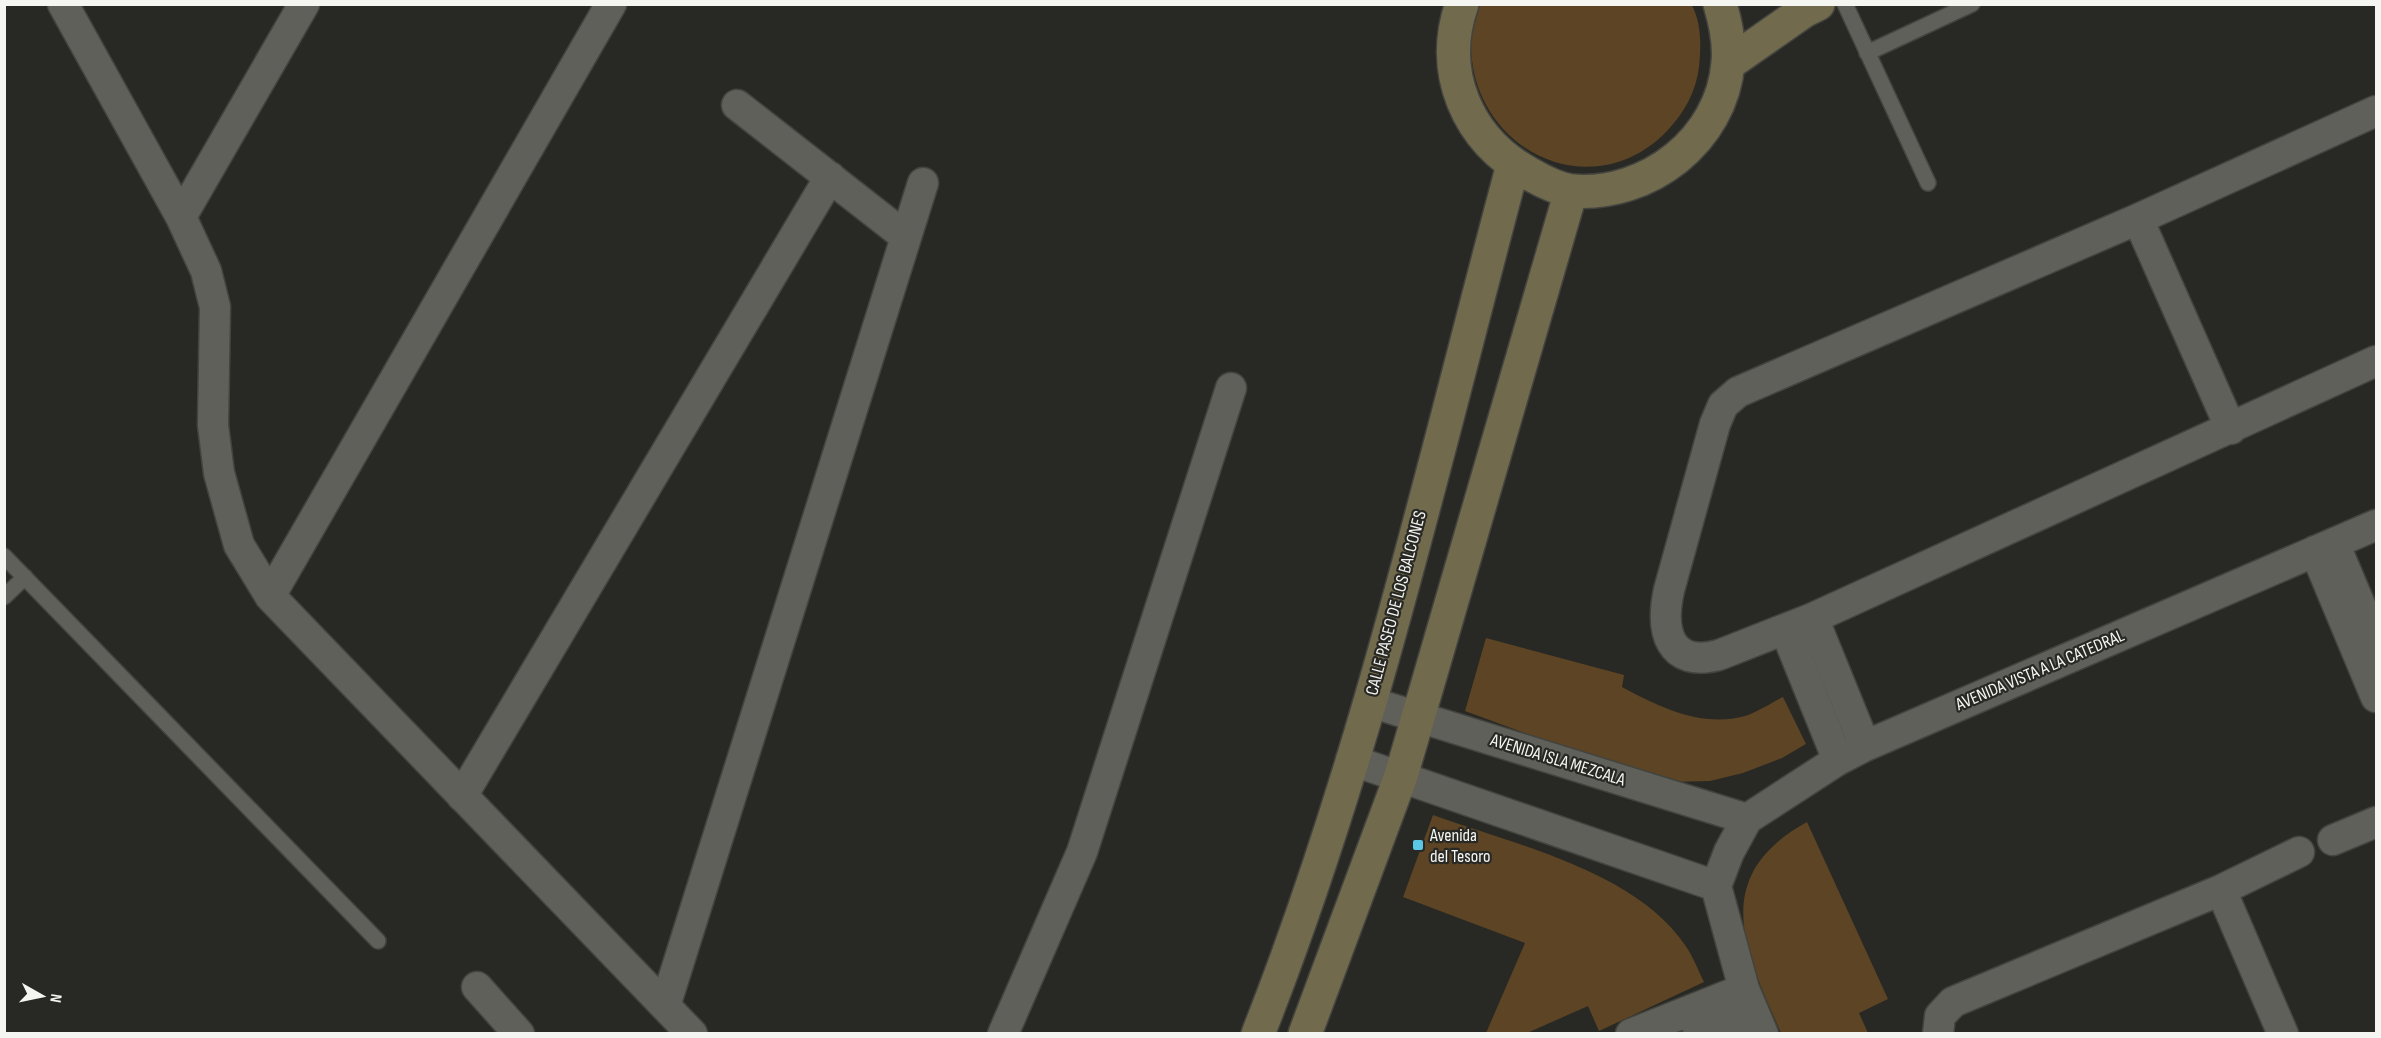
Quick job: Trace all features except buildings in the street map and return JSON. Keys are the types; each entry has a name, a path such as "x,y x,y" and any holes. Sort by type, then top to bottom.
{"main road":[{"path":"1462,4 1455,23 1454,64 1462,103 1483,138 1513,165 1540,180 1570,191 1630,184 1667,167 1697,139 1718,104 1728,64 1727,30 1720,4"},
{"path":"1728,64 1804,11 1818,4"},
{"name":"CALLE PASEO DE LOS BALCONES","path":"1258,1034 1296,937 1370,702 1513,165"},
{"path":"1305,1034 1401,776 1570,191"}],"street":[{"path":"63,4 181,217 206,271 215,307 213,425 219,472 239,545 270,596 692,1034"},
{"path":"181,217 304,4"},
{"path":"270,596 611,4"},
{"path":"737,105 906,237"},
{"path":"2376,111 2138,219 1738,392 1723,405 1715,424 1669,590 1664,614 1668,635 1676,650 1687,657 1703,660 1785,629 2231,429 2376,361"},
{"path":"462,796 830,177"},
{"path":"665,1006 923,183"},
{"path":"2138,219 2231,429"},
{"path":"1004,1034 1082,852 1231,388"},
{"name":"AVENIDA VISTA A LA CATEDRAL","path":"1716,886 1729,852 1747,819 1838,760 1864,746 2376,525"},
{"path":"2325,547 2376,643"},
{"path":"2325,547 2376,697"},
{"path":"1813,618 1864,746"},
{"path":"1785,629 1838,760"},
{"name":"AVENIDA ISLA MEZCALA","path":"1370,702 1747,819"},
{"path":"1351,760 1716,886 1754,1012"},
{"path":"2333,840 2376,822"},
{"path":"1938,1034 1940,1016 1953,1002 2221,890 2299,852"},
{"path":"2221,890 2283,1034"},
{"path":"477,987 519,1034"},
{"path":"1631,1034 1754,1012"},
{"path":"1698,1034 1754,1012"}],"lane":[{"path":"1845,4 1928,183"},
{"path":"1867,53 1972,4"},
{"path":"4,556 378,941"},
{"path":"4,597 25,577"}],"shaded area":[{"path":"1691,4 1695,11 1700,35 1699,67 1695,85 1688,102 1673,124 1637,154 1605,165 1572,166 1541,156 1513,139 1491,113 1476,81 1471,44 1480,5"},
{"path":"1486,638 1624,675 1622,687 1681,714 1729,719 1760,710 1783,697 1806,744 1782,758 1743,773 1710,781 1671,782 1622,769 1465,711"},
{"path":"1433,815 1570,863 1636,898 1663,919 1685,945 1704,982 1599,1031 1588,1006 1527,1033 1486,1033 1525,943 1403,897"},
{"path":"1807,822 1888,999 1859,1013 1868,1033 1781,1033 1756,974 1747,946 1743,918 1746,892 1756,867 1776,844"}],"place":[{"name":"Avenida del Tesoro","path":"1418,845"}]}
